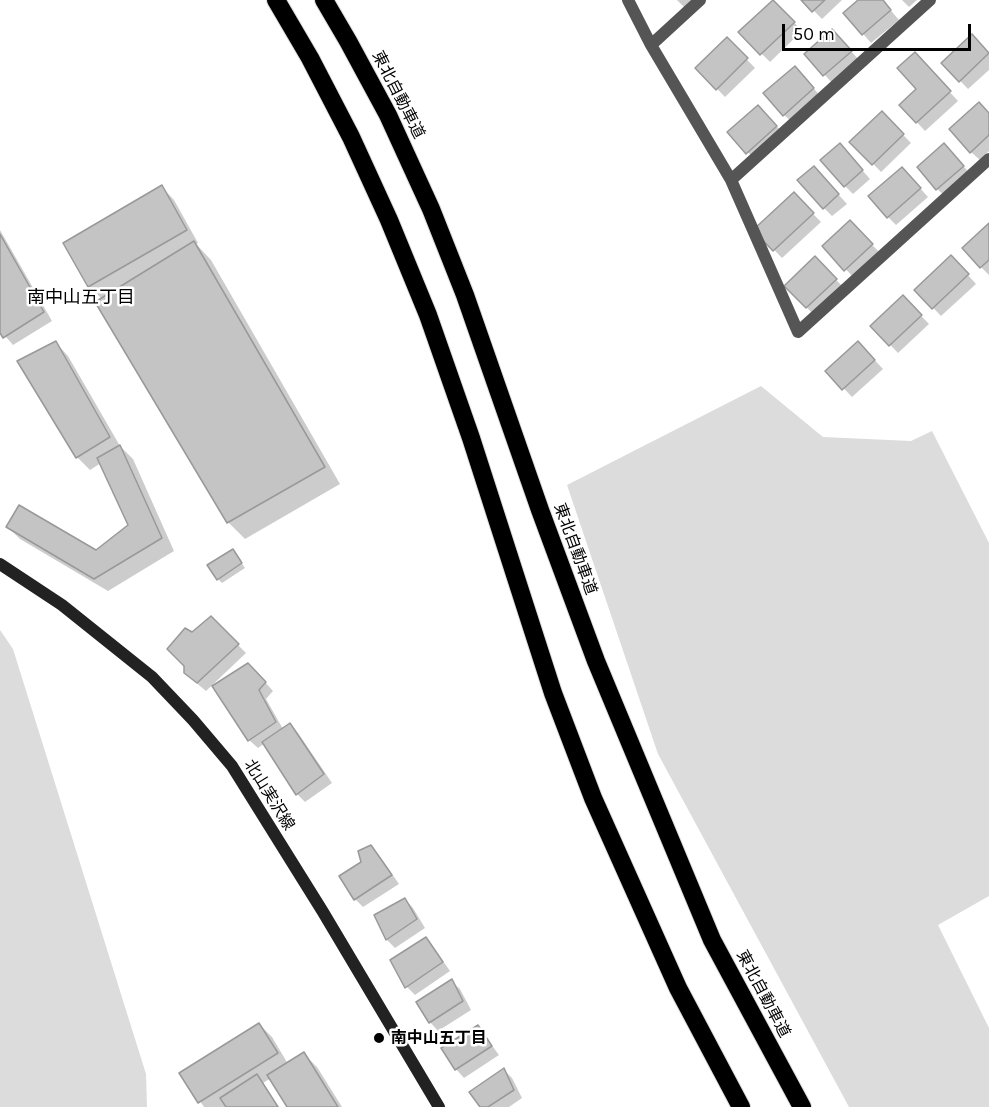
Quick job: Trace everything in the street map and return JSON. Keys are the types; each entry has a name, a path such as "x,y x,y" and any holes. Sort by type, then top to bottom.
{"highway":[{"path":"276,0 310,58 351,137 389,220 471,438 553,693 593,798 678,988 741,1107"},
{"name":"東北自動車道","path":"324,0 388,115 431,209 465,295 540,510 596,661 712,940 802,1107"}],"street":[{"path":"628,0 651,45 731,180 798,332 989,159"},
{"path":"651,45 700,0"},
{"path":"731,180 930,0"},
{"name":"北山実沢線","path":"0,564 62,605 152,677 232,766 323,912 439,1107"}],"shaded area":[{"path":"761,386 823,437 911,441 932,431 989,543 989,896 938,925 989,1028 989,1107 849,1107 658,754 567,485"},
{"path":"0,630 13,649 146,1074 147,1107 0,1107"}],"building":[{"path":"773,0 795,22 760,55 738,32"},
{"path":"801,0 825,0 812,12"},
{"path":"858,0 883,0 891,10 862,35 843,13"},
{"path":"832,29 852,51 823,76 804,54"},
{"path":"972,34 989,53 959,82 941,63"},
{"path":"727,37 748,58 716,90 695,68"},
{"path":"915,52 951,91 916,123 899,105 916,89 897,68"},
{"path":"795,66 814,88 783,116 763,93"},
{"path":"979,102 989,113 989,135 970,153 949,129"},
{"path":"758,105 777,126 746,154 727,132"},
{"path":"882,111 904,134 872,165 849,142"},
{"path":"840,143 863,170 844,187 820,160"},
{"path":"944,143 964,166 936,190 917,167"},
{"path":"814,166 839,194 823,209 797,180"},
{"path":"902,167 921,188 887,218 868,196"},
{"path":"162,185 187,230 88,287 63,243"},
{"path":"794,192 814,213 773,251 753,230"},
{"path":"850,220 873,244 844,271 822,246"},
{"path":"989,223 989,260 980,268 962,248"},
{"path":"0,234 44,312 3,338 0,333"},
{"path":"194,241 325,467 227,523 95,302"},
{"path":"951,255 969,274 932,309 914,290"},
{"path":"815,256 837,279 806,308 784,286"},
{"path":"903,295 922,315 889,346 870,326"},
{"path":"56,341 110,437 76,458 17,361"},
{"path":"858,341 875,360 842,390 825,371"},
{"path":"120,445 162,538 94,579 6,527 19,505 96,550 128,525 97,458"},
{"path":"233,549 242,563 217,580 207,565"},
{"path":"211,616 239,644 197,683 184,673 184,666 167,649 185,628 192,632"},
{"path":"248,663 266,682 259,690 276,722 248,741 212,686"},
{"path":"290,723 324,774 296,795 262,742"},
{"path":"371,845 392,875 354,900 339,876 361,862 358,851"},
{"path":"405,898 417,919 386,940 374,915"},
{"path":"426,937 443,962 405,988 390,960"},
{"path":"452,979 463,1001 429,1023 416,1002"},
{"path":"259,1023 278,1053 198,1103 179,1073"},
{"path":"478,1025 492,1046 455,1070 441,1048"},
{"path":"304,1052 338,1107 287,1107 267,1075"},
{"path":"504,1068 514,1090 488,1107 480,1107 469,1092"},
{"path":"257,1074 278,1107 226,1107 220,1098"}],"place":[{"name":"南中山五丁目","path":"379,1038"}],"district":[{"name":"南中山五丁目","path":"81,298"}]}
